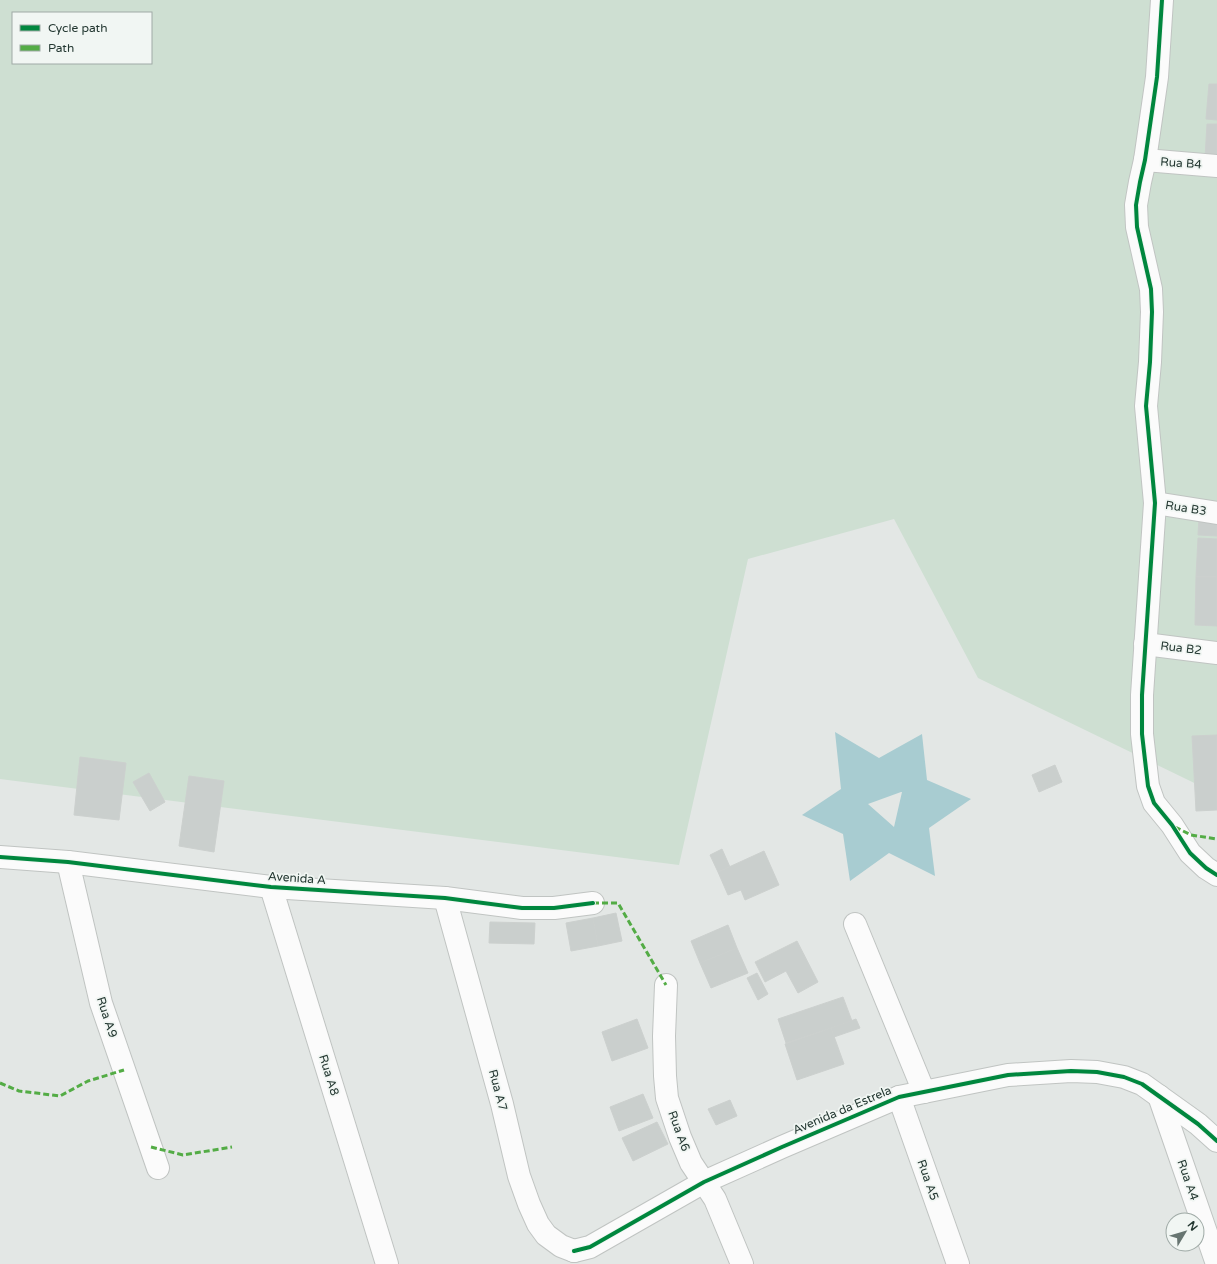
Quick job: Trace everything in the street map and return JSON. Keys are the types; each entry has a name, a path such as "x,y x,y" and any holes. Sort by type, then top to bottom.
{"street":[{"path":"1162,0 1157,77 1145,160 1136,205 1137,227 1151,289 1152,312 1150,362 1146,406 1155,503 1142,695 1142,734 1148,786 1154,803 1172,825 1190,853 1206,868 1217,875"},
{"name":"Rua B4","path":"1145,160 1217,166"},
{"name":"Rua B3","path":"1155,503 1217,513"},
{"name":"Rua B2","path":"1145,644 1217,653"},
{"name":"Avenida A","path":"0,857 68,862 271,887 445,898 522,908 554,908 593,903"},
{"name":"Rua A9","path":"68,862 101,1003 158,1168"},
{"name":"Rua A8","path":"271,887 387,1264"},
{"name":"Rua A7","path":"445,898 502,1104 520,1176 529,1204 538,1224 546,1235 575,1258"},
{"path":"856,924 924,1092"},
{"name":"Rua A6","path":"666,985 664,1036 667,1098 688,1156 715,1200 742,1264"},
{"name":"Avenida da Estrela","path":"575,1258 590,1247 704,1182 899,1096 1008,1075 1071,1071 1097,1072 1124,1077 1142,1084 1198,1124 1217,1141"},
{"name":"Rua A5","path":"899,1096 958,1264"},
{"name":"Rua A4","path":"1158,1096 1212,1234 1217,1264"}],"green space":[{"path":"0,0 1217,0 1217,794 978,678 894,519 748,559 679,865 0,779"}],"water":[{"path":"835,732 879,758 922,734 927,780 971,799 929,828 935,876 889,853 850,881 843,834 802,815 841,789","holes":["901,792 894,827 868,804"]}],"building":[{"path":"1209,84 1217,84 1217,120 1206,119"},
{"path":"1207,124 1217,124 1217,159 1205,158"},
{"path":"1199,518 1217,518 1217,536 1198,535"},
{"path":"1198,538 1217,539 1217,577 1196,577"},
{"path":"1196,577 1217,577 1217,626 1195,625"},
{"path":"1217,735 1217,810 1196,811 1192,736"},
{"path":"80,757 126,763 119,820 74,815"},
{"path":"1055,765 1062,782 1039,792 1032,775"},
{"path":"149,773 165,802 150,811 133,782"},
{"path":"189,776 224,781 214,852 179,846"},
{"path":"722,849 730,867 718,872 710,855"},
{"path":"764,851 779,885 745,900 741,890 728,895 718,872"},
{"path":"616,913 622,941 598,946 593,918"},
{"path":"593,918 598,946 571,951 566,923"},
{"path":"490,922 535,923 534,944 489,943"},
{"path":"728,925 737,948 700,963 691,941"},
{"path":"797,941 818,982 798,993 786,971 765,982 755,962"},
{"path":"737,948 748,973 711,988 700,963"},
{"path":"757,973 768,994 758,1000 747,978"},
{"path":"843,997 852,1021 786,1043 778,1019"},
{"path":"637,1019 648,1048 612,1061 602,1032"},
{"path":"856,1019 860,1028 834,1037 831,1028"},
{"path":"831,1028 844,1064 797,1080 785,1044"},
{"path":"643,1094 653,1118 619,1131 610,1107"},
{"path":"730,1100 737,1116 716,1125 708,1109"},
{"path":"657,1122 668,1144 633,1161 622,1138"}],"marked path":[{"path":"1175,827 1191,835 1217,839"},
{"path":"593,903 618,903 666,985"},
{"path":"0,1083 19,1091 60,1096 88,1081 124,1070"},
{"path":"151,1147 183,1155 232,1147"}],"cycle path":[{"path":"1162,0 1157,77 1145,160 1136,205 1137,227 1151,289 1152,312 1150,362 1146,406 1155,503 1142,695 1142,734 1148,786 1154,803 1172,825 1190,853 1206,868 1217,875"},
{"path":"0,857 68,862 271,887 445,898 522,908 554,908 593,903"},
{"path":"574,1251 590,1247 704,1182 899,1097 1008,1075 1071,1071 1097,1072 1124,1077 1142,1084 1198,1124 1217,1141"}]}
